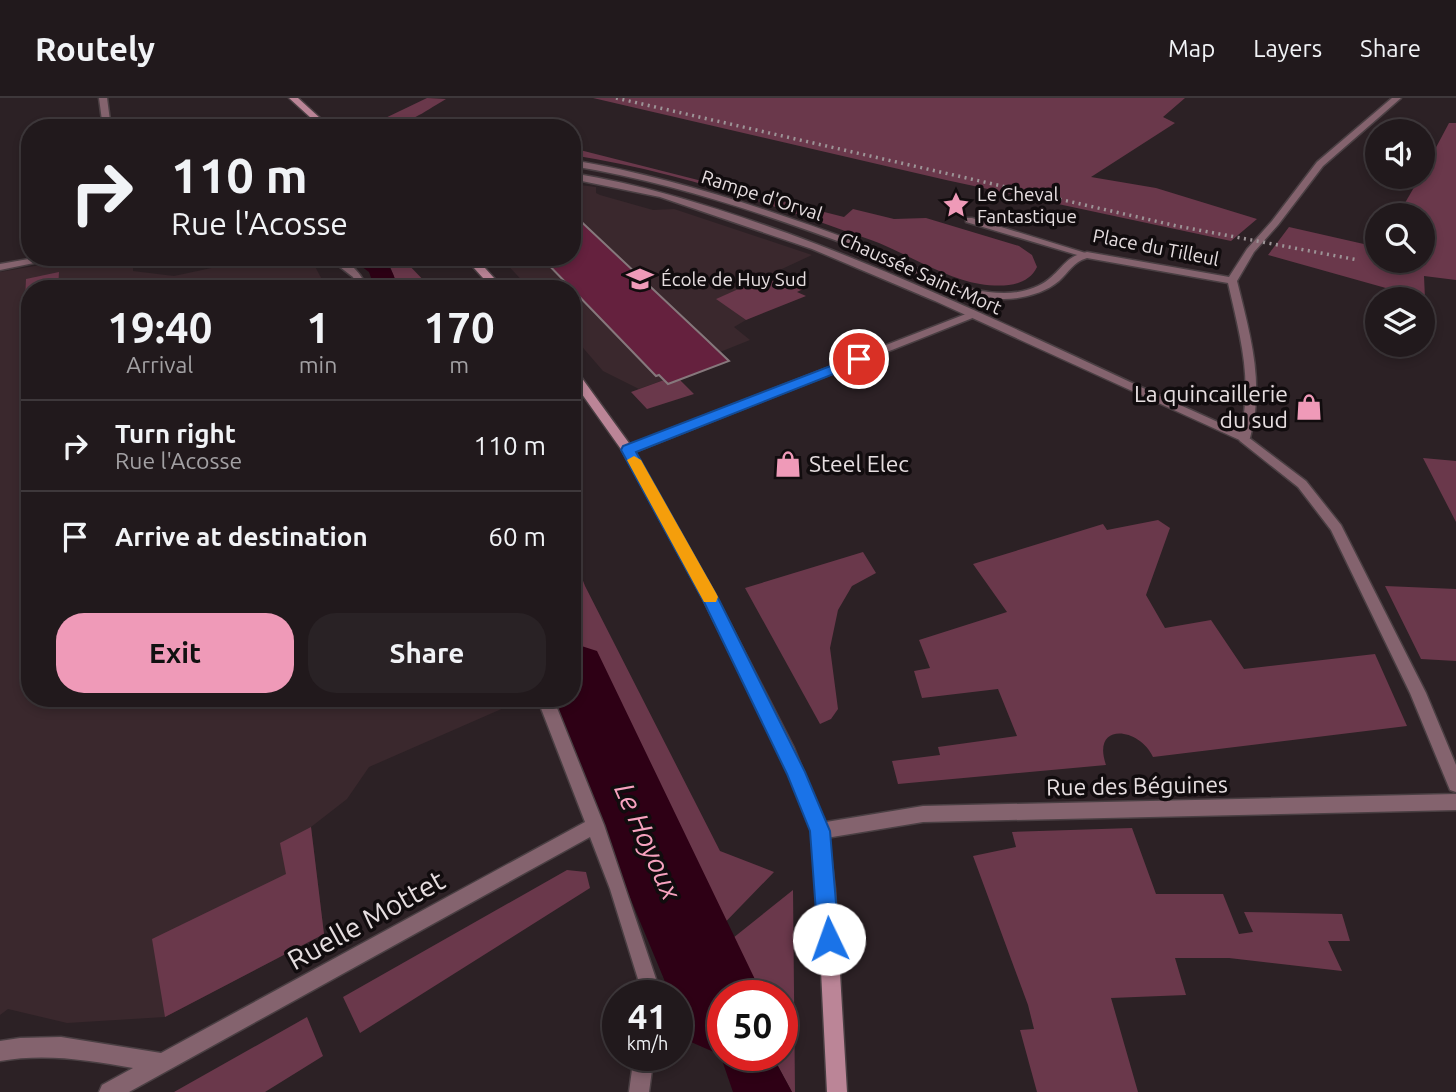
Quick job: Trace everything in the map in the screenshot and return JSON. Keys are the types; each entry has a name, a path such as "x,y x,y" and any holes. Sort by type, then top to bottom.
{"main road":[{"path":"293,98 317,119"},
{"path":"477,266 490,280"},
{"path":"581,385 628,450 711,600 788,753 820,831 826,889 837,1092"}],"street":[{"path":"103,98 106,119"},
{"path":"1232,281 1257,242 1320,164 1397,98"},
{"name":"Rampe d'Orval","path":"581,165 639,175 755,209 867,249 956,287 987,295 1005,296 1039,288 1058,276 1067,263 1087,255"},
{"name":"Chaussée Saint-Mort","path":"581,178 686,201 825,249 1244,438"},
{"name":"Place du Tilleul","path":"969,220 1087,255 1232,281 1247,346 1252,401 1251,419 1244,438"},
{"path":"0,267 21,263"},
{"path":"344,266 357,275 359,280"},
{"path":"628,450 971,315"},
{"path":"1244,438 1302,484 1336,528 1418,693 1456,785"},
{"path":"549,707 596,825 647,980"},
{"name":"Rue des Béguines","path":"820,831 923,814 1456,802"},
{"name":"Ruelle Mottet","path":"109,1092 596,825"},
{"path":"0,1051 23,1045 47,1045 162,1063"},
{"path":"639,1092 642,1071"}],"shaded area":[{"path":"427,98 446,99 410,119 383,119"},
{"path":"593,98 1185,98 1163,117 1175,123 1091,177 1156,188 1257,219 1231,241 946,180"},
{"path":"1449,123 1456,123 1456,280 1424,276 1424,287 1382,287 1268,255 1289,227 1365,244 1365,273 1435,273 1435,203 1405,203 1413,189 1435,189 1435,149"},
{"path":"581,150 844,217 853,209 894,219 926,218 1019,246 1032,255 1037,267 1027,279 1012,284 988,285 967,281 884,245 797,214 723,190 581,157"},
{"name":"École de Huy Sud","path":"581,185 596,187 596,193 600,195 653,210 674,209 812,255 717,299 746,320 734,327 750,340 720,352 729,361 668,384 664,380 639,389 603,371 581,345 581,280 522,280 508,266 581,266"},
{"path":"34,266 133,266 133,271 174,276 218,266 315,266 322,280 21,280 21,707 506,707 369,767 347,799 311,827 324,934 165,1017 67,1023 8,1009 0,1015 0,272"},
{"path":"361,266 388,266 396,280 372,280 369,272"},
{"path":"390,266 410,266 423,280 395,280"},
{"path":"59,272 59,280 26,279"},
{"path":"765,277 777,283 785,279 805,288 797,292 806,296 746,320 716,299"},
{"path":"664,380 668,384 680,380 694,394 647,409 631,392"},
{"path":"1423,458 1456,461 1456,522"},
{"path":"1158,520 1170,528 1146,595 1165,628 1211,620 1244,669 1375,654 1407,726 1153,757 1138,740 1119,734 1105,741 1103,751 1106,765 898,784 892,761 940,755 938,747 1017,736 998,689 922,698 914,671 930,668 919,640 1007,612 973,564 1103,524 1107,530"},
{"path":"863,552 876,573 852,586 838,610 830,648 838,709 831,719 820,724 745,588"},
{"path":"581,576 720,851 774,872 710,938 684,886 668,887 654,904 609,791 619,778 632,770 581,658"},
{"path":"1385,586 1456,589 1456,661 1421,659"},
{"path":"581,658 632,771 619,778 609,791 578,732 568,707 581,707"},
{"path":"311,827 324,934 165,1017 152,939 286,874 280,843"},
{"path":"1132,828 1156,894 1223,894 1239,934 1253,932 1244,912 1342,914 1350,941 1328,941 1342,971 1229,958 1175,958 1186,995 1111,998 1138,1092 1037,1092 1020,1030 1034,1029 1028,1005 973,856 1016,847 1012,832"},
{"path":"567,870 586,872 590,888 360,1033 343,997"},
{"path":"684,886 710,938 681,965 654,904 668,887"},
{"path":"793,890 794,980 733,980 718,950"},
{"path":"718,950 733,980 707,980 707,1021 693,991 693,980 687,978"},
{"path":"307,1017 323,1056 265,1092 174,1092"},
{"path":"726,1071 781,1071 792,1092 733,1092"},
{"path":"781,1071 795,1071 795,1092 792,1092"}],"building":[{"path":"581,221 729,361 668,384 659,375 656,376 581,298 581,280 563,280 550,266 581,266"}],"waterway":[{"name":"Le Hoyoux","path":"581,692 710,980"}],"railway":[{"path":"616,98 1177,226 1358,260"}],"slow traffic":[{"path":"634,460 710,597"}],"place":[{"name":"Le Cheval Fantastique","path":"956,205"},
{"name":"École de Huy Sud","path":"640,279"},
{"name":"La quincaillerie du sud","path":"1309,407"},
{"name":"Steel Elec","path":"788,464"}],"route":[{"path":"829,939 820,831 796,772 711,600 628,450 859,359"}]}
